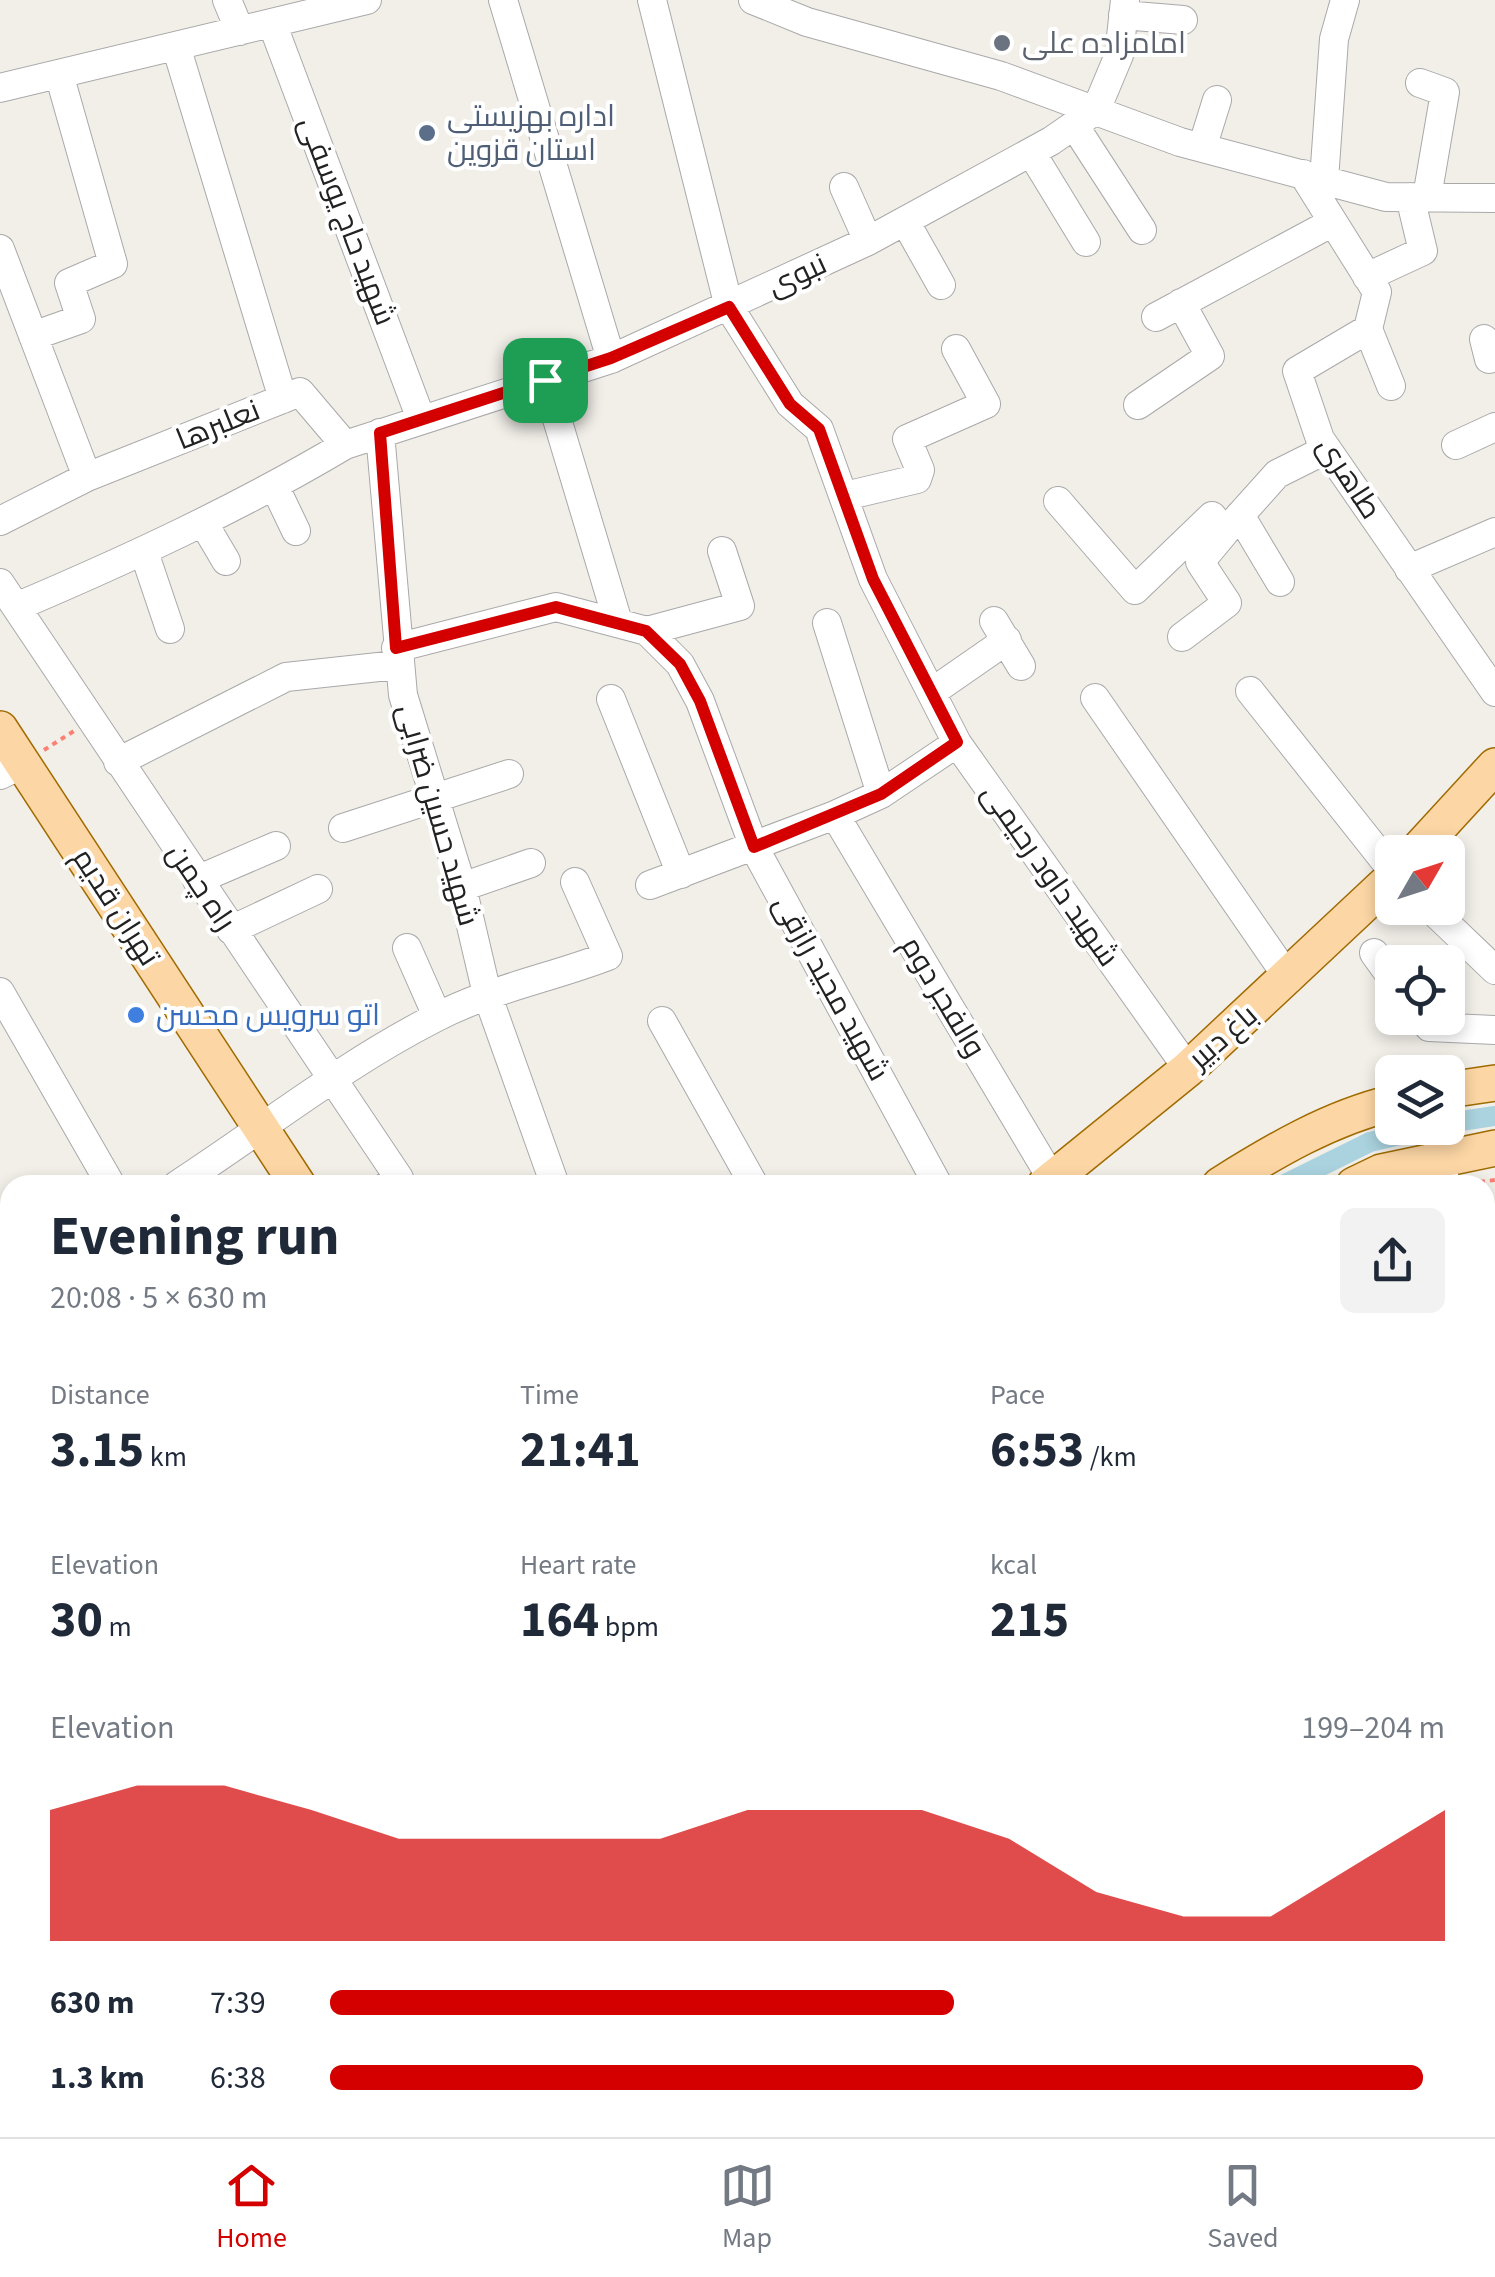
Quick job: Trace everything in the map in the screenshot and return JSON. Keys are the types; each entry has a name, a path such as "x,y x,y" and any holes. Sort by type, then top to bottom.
{"main road":[{"name":"تهران قدیم","path":"0,729 12,770 291,1175"},
{"path":"1433,835 1492,776"},
{"name":"باغ دبیر","path":"1057,1175 1188,1069 1290,979 1375,895"},
{"path":"1465,1087 1495,1083"},
{"path":"1236,1175 1277,1150 1358,1111 1375,1107"},
{"path":"1449,1175 1495,1148"},
{"path":"1375,1175 1430,1175"}],"street":[{"path":"227,0 240,30"},
{"path":"0,88 367,0"},
{"path":"504,0 611,358"},
{"name":"شهید داود رحیمی","path":"652,0 729,307 790,404 819,429 873,579 957,742 1188,1069"},
{"path":"753,0 808,22 957,63 1085,117 1386,196 1495,198"},
{"path":"1346,0 1334,39 1313,177 1333,222 1376,292 1368,330 1391,386"},
{"path":"1085,117 1120,55 1124,7 1183,20"},
{"name":"شهید حاج یوسفی","path":"272,23 422,419"},
{"path":"176,46 283,399"},
{"path":"33,336 81,319 69,283 113,264 58,74"},
{"path":"1368,277 1423,251 1419,197 1445,92 1420,83"},
{"path":"1202,148 1217,100"},
{"path":"1085,117 1142,230"},
{"name":"نبوی","path":"422,419 611,358 729,307 868,241 1030,152 1085,117"},
{"path":"1030,152 1086,242"},
{"path":"844,187 868,241"},
{"path":"905,221 942,284"},
{"path":"1138,405 1210,356 1169,310 1333,222"},
{"path":"0,249 86,478"},
{"name":"طاهری","path":"1368,330 1297,371 1327,449 1495,692"},
{"path":"845,496 917,479 920,470 907,439 986,404 956,350"},
{"path":"545,380 618,622"},
{"name":"نعلبرها","path":"0,521 86,478 300,392 345,445"},
{"path":"16,607 144,552 274,487 345,445 422,419"},
{"path":"1456,445 1495,426"},
{"name":"شهید حسین ضرابی","path":"380,433 396,656 462,887 487,994 551,1175"},
{"path":"1182,637 1227,603 1200,562 1277,474 1327,449"},
{"path":"274,487 296,532"},
{"path":"1058,502 1135,590 1212,516 1232,523 1280,582"},
{"path":"203,522 226,561"},
{"path":"1409,569 1495,532"},
{"path":"118,762 286,677 396,656 556,607 646,631 740,606 722,551"},
{"path":"144,552 170,630"},
{"name":"راه چمن","path":"0,584 397,1175"},
{"path":"826,623 881,794"},
{"path":"932,692 1000,630 1021,666"},
{"name":"شهید مجید رازقی","path":"646,631 680,664 700,701 754,847 933,1175"},
{"path":"1250,691 1375,849"},
{"path":"1096,698 1290,979"},
{"path":"611,699 681,874"},
{"path":"650,886 881,794 957,742"},
{"path":"344,828 510,774"},
{"name":"والفجر دوم","path":"835,815 1044,1175"},
{"path":"197,880 276,846"},
{"path":"462,887 531,863"},
{"path":"192,1175 262,1130 329,1078 437,1016 487,994 608,956 576,882"},
{"path":"230,930 318,889"},
{"path":"1448,925 1495,970"},
{"path":"407,948 437,1016"},
{"path":"0,992 105,1175"},
{"path":"662,1021 748,1175"},
{"path":"1465,1029 1495,1030"}],"path":[{"path":"12,770 90,720"}],"waterway":[{"path":"1465,1120 1495,1116"},
{"path":"1303,1175 1375,1141"}],"place":[{"name":"امامزاده علی","path":"1002,43"},
{"name":"اداره بهزیستی استان قزوین","path":"427,133"},
{"name":"اتو سرویس محسن","path":"136,1015"}],"route":[{"path":"729,307 790,404 819,429 873,579 957,742 881,794 754,847 700,701 680,664 646,631 582,610 556,607 396,648 380,433 545,380 611,358 729,307"}]}
